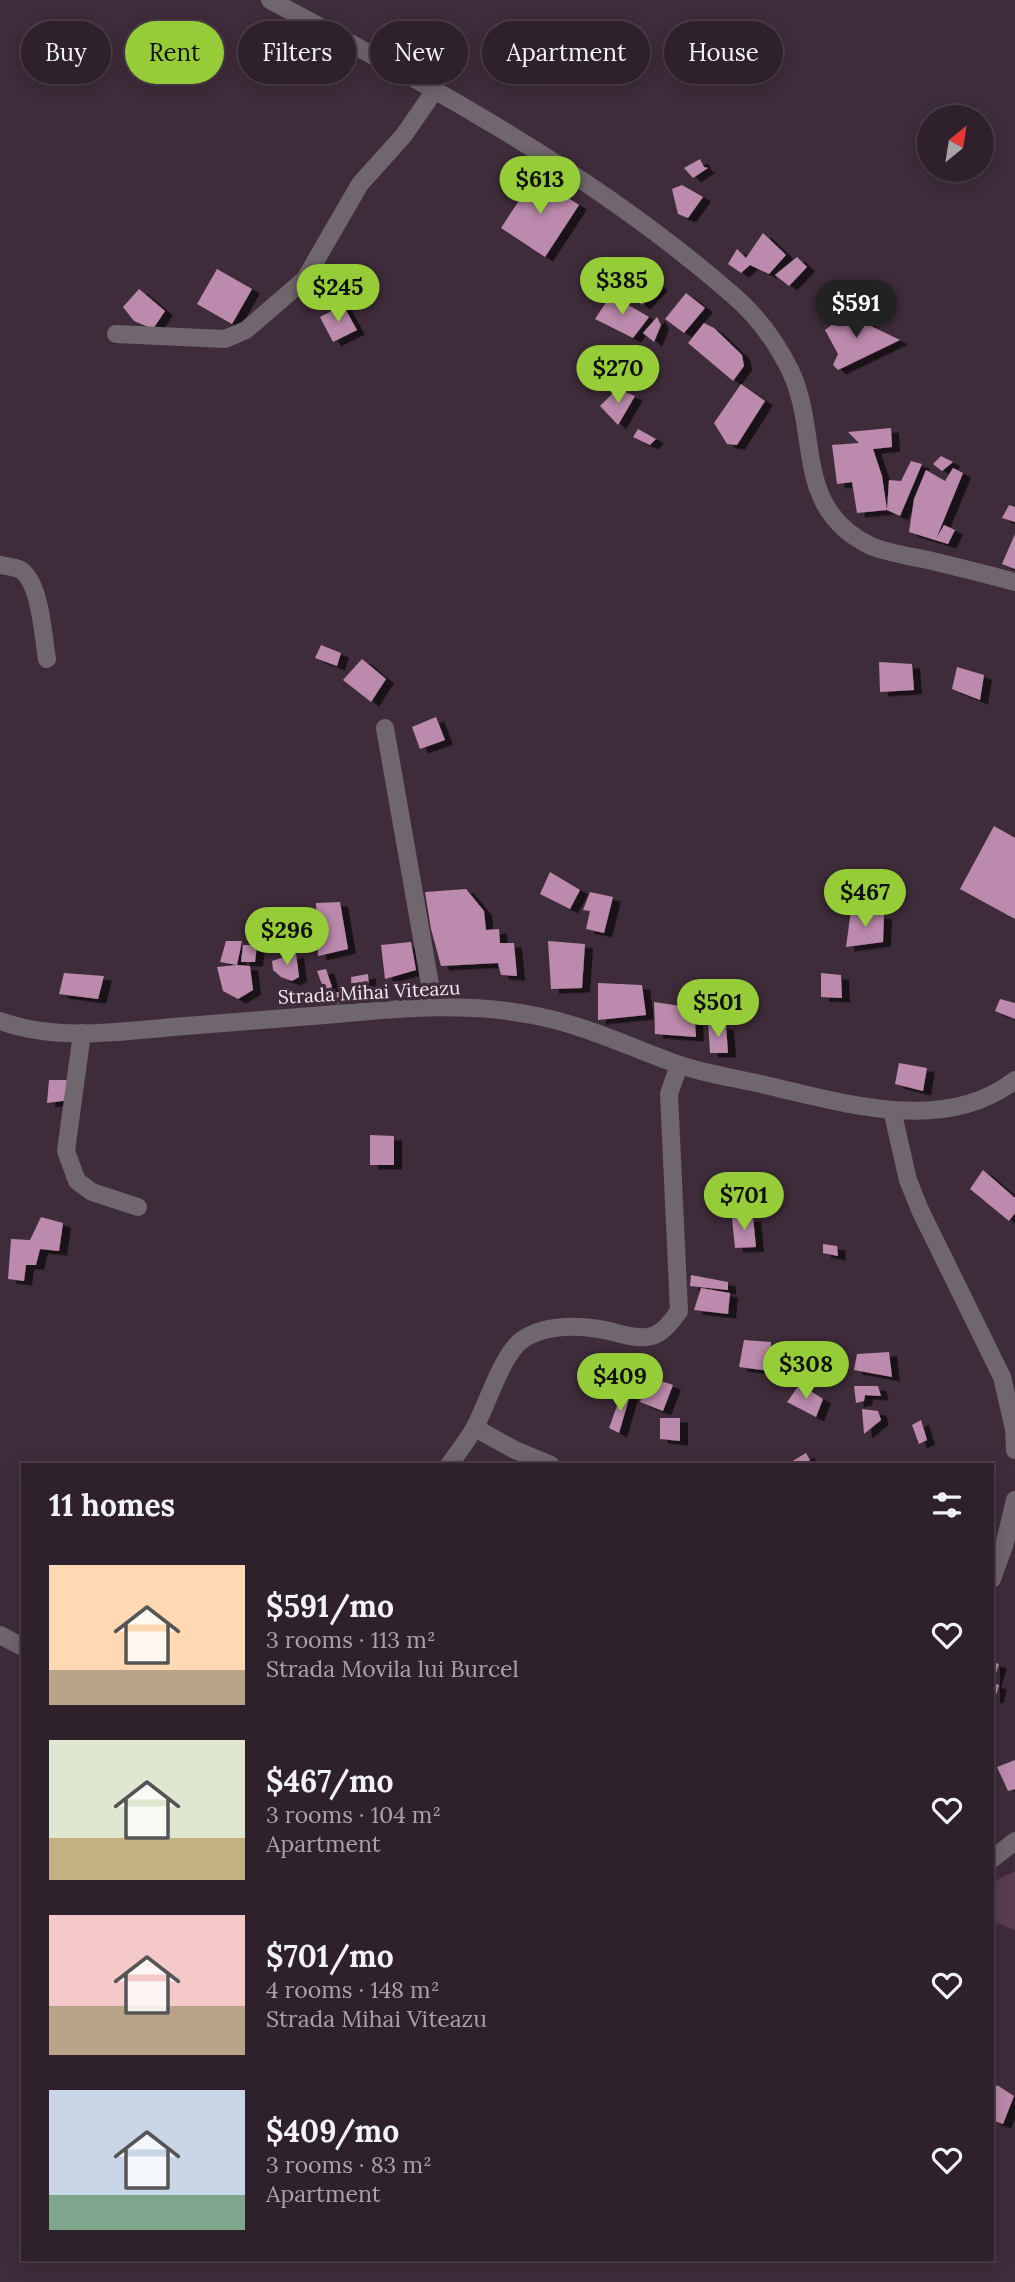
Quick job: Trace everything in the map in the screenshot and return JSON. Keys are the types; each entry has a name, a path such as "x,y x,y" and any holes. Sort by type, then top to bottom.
{"street":[{"path":"270,0 435,90 556,164 671,244 736,297 763,325 791,373 806,426 811,465 819,494 839,526 872,546 1015,582"},
{"path":"116,334 225,339 246,330 274,309 305,279 360,184 404,135 435,90"},
{"path":"0,565 21,570 31,583 38,602 47,659"},
{"path":"385,728 434,1007"},
{"name":"Strada Mihai Viteazu","path":"0,1021 17,1027 64,1033 129,1031 434,1007 467,1007 533,1015 622,1042 679,1065 830,1100 892,1110 949,1109 997,1094 1015,1080"},
{"path":"82,1032 66,1151 77,1181 92,1192 138,1207"},
{"path":"450,1463 475,1428 504,1364 519,1342 540,1330 567,1327 599,1329 634,1336 655,1336 679,1311 669,1094 679,1065"},
{"path":"892,1110 908,1180 920,1210 1002,1377 1014,1429 1015,1450"},
{"path":"475,1428 546,1463"},
{"path":"994,1574 1015,1500"},
{"path":"0,1635 21,1646"},
{"path":"994,1857 1015,1841"}],"shaded area":[{"path":"1015,1871 1015,1930 994,1922 995,1881"}],"building":[{"path":"700,159 704,167 708,168 693,178 684,168"},
{"path":"535,176 579,205 545,257 501,228"},
{"path":"682,185 703,197 688,218 678,214 672,189"},
{"path":"763,233 786,255 769,274 750,265 741,273 728,264 737,249 746,258"},
{"path":"797,257 807,267 789,286 775,275"},
{"path":"637,268 660,286 642,305 620,286"},
{"path":"217,269 252,289 232,324 197,304"},
{"path":"139,289 165,311 153,329 134,321 123,307"},
{"path":"686,293 705,308 684,333 665,319"},
{"path":"611,295 649,317 633,338 595,319"},
{"path":"343,305 357,330 333,342 320,317"},
{"path":"844,315 861,315 871,326 900,340 838,370 833,365 838,354 825,330"},
{"path":"657,317 661,325 654,342 643,333"},
{"path":"704,323 714,328 742,355 744,366 733,381 688,343"},
{"path":"741,384 765,401 737,445 727,444 714,423"},
{"path":"617,389 635,396 618,425 600,406"},
{"path":"891,428 892,447 873,449 882,476 887,510 857,513 852,482 837,484 832,445 859,443 848,432"},
{"path":"638,429 656,439 650,445 633,437"},
{"path":"941,456 953,462 942,471 933,464"},
{"path":"911,461 922,464 900,516 887,510 889,480 901,481"},
{"path":"953,468 963,473 936,539 944,525 955,530 948,544 909,532 914,499 926,470 945,481"},
{"path":"1009,505 1015,507 1015,522 1002,518"},
{"path":"1015,534 1015,569 1002,564"},
{"path":"321,645 341,653 337,666 315,658"},
{"path":"362,659 386,679 371,702 343,680"},
{"path":"879,662 912,664 914,690 880,692"},
{"path":"957,667 984,675 980,700 952,689"},
{"path":"436,717 445,740 420,749 412,727"},
{"path":"994,826 1015,838 1015,919 960,889"},
{"path":"550,872 580,890 570,909 540,894"},
{"path":"466,889 484,911 486,930 499,929 500,943 514,943 517,976 501,975 498,963 441,966 425,892"},
{"path":"590,892 613,897 604,933 586,929 590,911 583,910"},
{"path":"340,902 348,949 318,956 316,903"},
{"path":"851,910 884,915 883,942 846,947"},
{"path":"261,933 290,933 289,951 277,952 263,943"},
{"path":"292,933 314,933 308,948 292,946"},
{"path":"226,941 242,941 237,965 220,962"},
{"path":"548,941 585,944 582,988 551,989"},
{"path":"411,942 416,970 385,979 381,945"},
{"path":"243,945 257,945 255,962 241,962"},
{"path":"296,953 299,977 292,981 273,970 272,961"},
{"path":"250,966 253,990 238,999 223,991 217,967"},
{"path":"326,969 332,987 324,990 317,971"},
{"path":"64,973 104,976 98,999 59,994"},
{"path":"821,973 841,975 842,998 821,997"},
{"path":"368,974 370,1000 336,1004 336,992 352,993 351,977"},
{"path":"598,983 642,985 646,1015 598,1020"},
{"path":"1000,999 1015,1003 1015,1019 995,1011"},
{"path":"654,1002 694,1008 696,1037 655,1034"},
{"path":"708,1022 726,1026 728,1053 710,1053"},
{"path":"899,1063 927,1068 923,1091 895,1084"},
{"path":"49,1080 69,1080 70,1100 47,1103"},
{"path":"370,1135 394,1136 394,1165 370,1165"},
{"path":"983,1170 1015,1198 1015,1213 1009,1221 970,1189"},
{"path":"41,1217 63,1223 59,1251 40,1249 36,1265 26,1265 24,1281 8,1279 11,1239 30,1240"},
{"path":"753,1217 756,1247 735,1248 732,1218"},
{"path":"823,1244 837,1246 838,1256 823,1253"},
{"path":"691,1275 728,1282 728,1290 690,1286"},
{"path":"701,1288 730,1293 728,1314 694,1310"},
{"path":"744,1340 771,1342 770,1371 739,1367"},
{"path":"889,1352 892,1377 854,1370 857,1354"},
{"path":"649,1377 673,1385 663,1411 640,1402"},
{"path":"800,1384 823,1399 816,1417 787,1402"},
{"path":"854,1386 878,1386 881,1396 865,1395 864,1401 856,1403"},
{"path":"622,1392 630,1395 619,1433 609,1428"},
{"path":"862,1409 878,1411 881,1420 864,1434"},
{"path":"660,1418 680,1418 680,1441 660,1439"},
{"path":"921,1420 927,1440 919,1444 912,1425"},
{"path":"806,1453 810,1460 806,1463 789,1463"},
{"path":"994,1663 999,1664 994,1680"},
{"path":"994,1683 999,1685 994,1699"},
{"path":"1015,1760 1015,1789 1008,1791 997,1767"},
{"path":"997,2085 1014,2096 1003,2124 994,2121 994,2091"}]}
